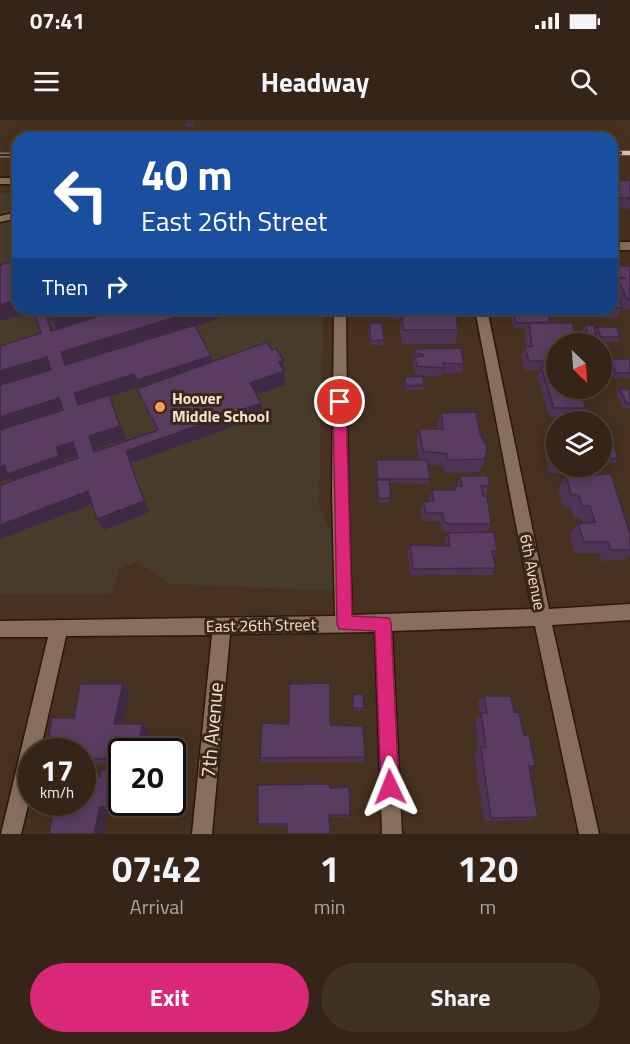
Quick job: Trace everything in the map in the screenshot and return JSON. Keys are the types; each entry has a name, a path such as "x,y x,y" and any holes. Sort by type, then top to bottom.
{"street":[{"path":"340,315 340,494 344,624"},
{"name":"6th Avenue","path":"483,315 542,618 589,834"},
{"name":"East 26th Street","path":"0,628 344,624 542,618 630,612"},
{"path":"383,623 392,834"},
{"name":"7th Avenue","path":"202,834 222,625"},
{"path":"11,834 59,627"}],"shaded area":[{"name":"Hoover Middle School","path":"0,193 12,193 12,315 323,315 319,506 336,544 338,591 169,584 138,561 120,569 111,594 0,594"}],"building":[{"path":"630,180 630,198 618,198 618,181"},
{"path":"12,262 12,302 0,305 0,265"},
{"path":"618,266 630,266 630,299 627,299 618,279 626,278 621,278"},
{"path":"35,315 46,315 51,331 103,315 182,315 61,352 65,365 195,325 211,356 137,380 134,374 74,393 78,405 109,395 120,426 89,436 94,452 158,430 137,389 267,342 272,350 276,348 283,360 279,362 284,371 250,383 261,403 126,451 144,501 97,519 88,491 0,525 0,485 78,458 73,442 56,447 59,456 7,474 5,465 0,467 0,430 63,410 59,398 0,417 0,385 51,370 47,357 0,371 0,346 41,333"},
{"path":"51,315 66,315 52,319"},
{"path":"456,315 458,330 404,330 402,316"},
{"path":"514,315 548,315 550,322 516,323"},
{"path":"369,323 382,323 384,340 371,341"},
{"path":"529,323 572,323 574,333 546,333 546,361 529,361 525,347 532,346"},
{"path":"585,325 594,325 596,333 588,333"},
{"path":"597,327 616,327 620,337 612,337 612,333 599,333"},
{"path":"461,348 464,364 443,363 444,368 417,366 415,357 423,356 415,353 414,349"},
{"path":"612,359 630,359 630,373 616,373"},
{"path":"541,367 546,367 546,383"},
{"path":"423,376 424,385 406,386 405,377"},
{"path":"620,389 630,389 630,403 626,403"},
{"path":"551,399 583,399 586,408 554,408"},
{"path":"476,412 480,434 487,447 485,459 448,460 447,454 423,451 419,429 443,429 441,413"},
{"path":"612,440 618,459 612,459"},
{"path":"376,460 427,460 430,479 378,479"},
{"path":"460,476 488,476 489,486 481,486 483,496 487,496 491,524 449,524 444,522 443,513 426,513 423,502 434,501 432,490 455,490 455,486 462,486"},
{"path":"566,477 612,477 630,534 630,550 611,550 608,542 584,542 578,524 595,522 590,506 582,506 579,495 571,495"},
{"path":"376,480 389,480 391,498 379,499"},
{"path":"494,532 497,551 492,551 496,568 413,569 410,545 450,546 448,533"},
{"path":"330,683 330,725 363,726 365,757 260,758 262,723 289,724 289,684"},
{"path":"80,684 123,684 114,724 142,724 140,738 108,738 108,759 96,759 96,738 49,738 52,718 74,718"},
{"path":"353,694 363,694 364,708 353,708"},
{"path":"484,696 511,696 514,712 519,712 524,735 529,735 535,766 529,766 538,817 491,818 481,748 486,747 481,713 487,713"},
{"path":"101,770 108,770 108,807 100,807 94,834 49,834 52,816 96,816 96,777 100,777"},
{"path":"330,784 330,788 349,787 350,815 329,815 330,834 287,834 287,824 258,824 258,785"}],"railway":[{"path":"618,153 630,153"},
{"path":"0,155 12,155"}],"place":[{"name":"Hoover Middle School","path":"160,407"}],"route":[{"path":"340,402 344,624 383,623 390,787"}]}
